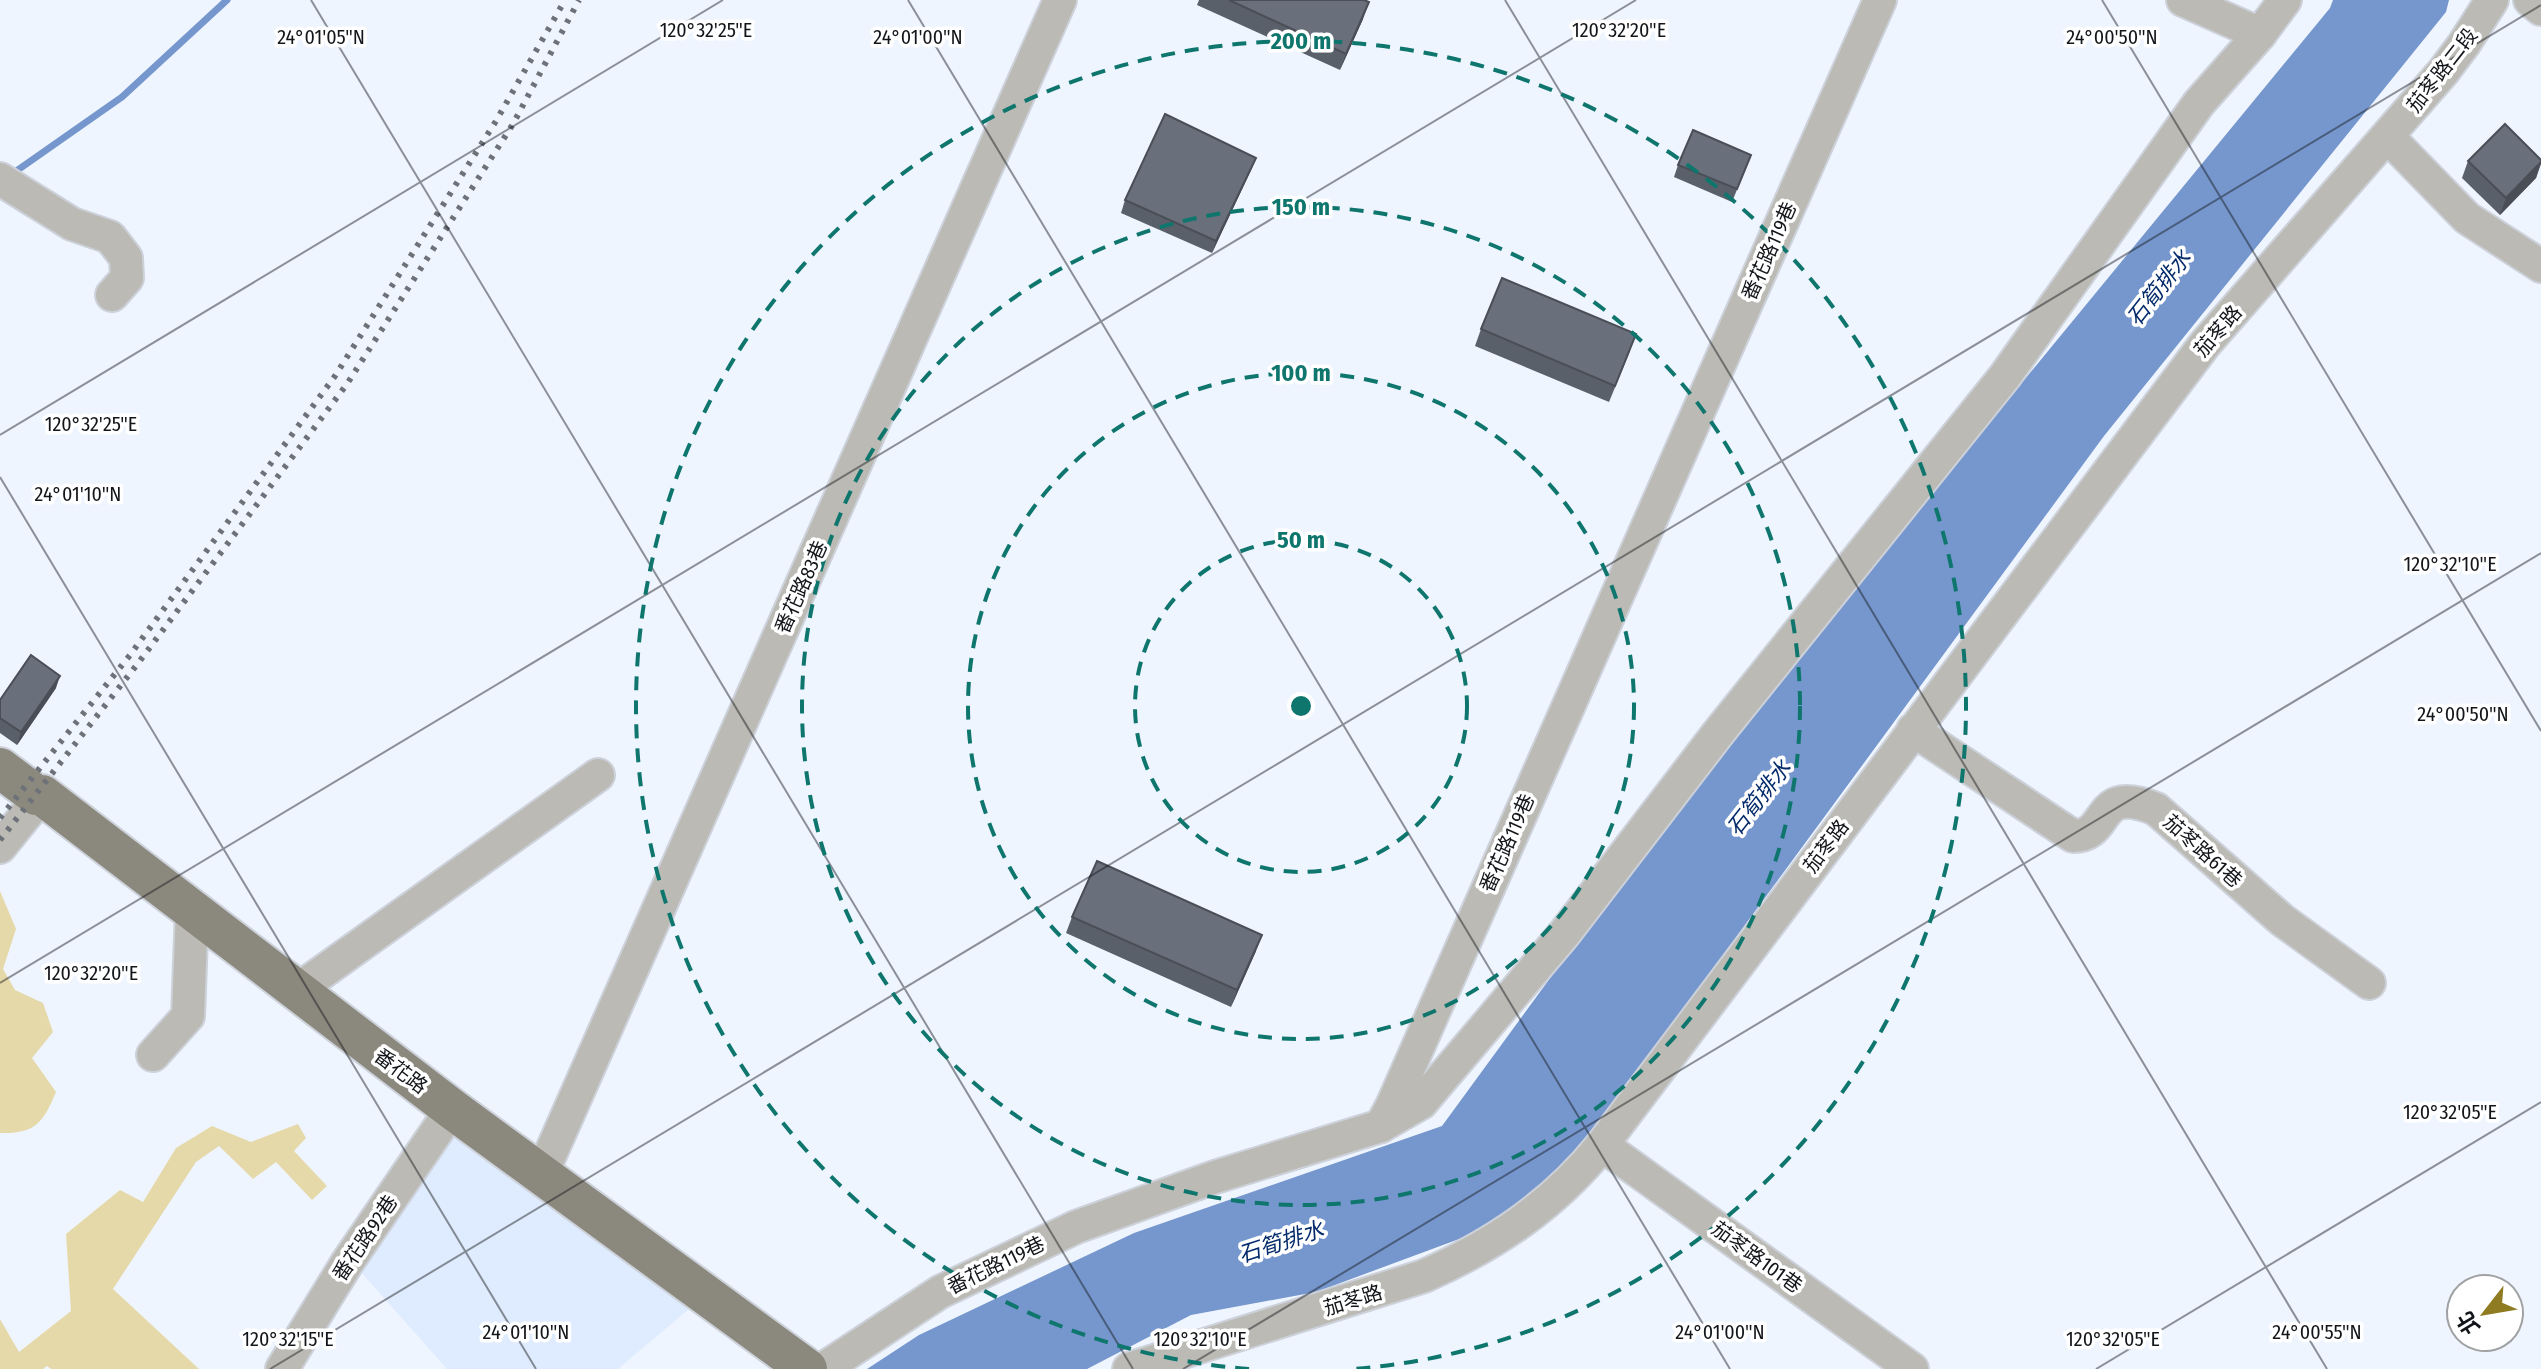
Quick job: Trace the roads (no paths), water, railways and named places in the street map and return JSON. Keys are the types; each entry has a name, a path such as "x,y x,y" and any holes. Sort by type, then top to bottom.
{"main road":[{"name":"番花路","path":"0,768 36,795 42,795 452,1109 807,1369"}],"street":[{"name":"番花路83巷","path":"542,1173 1060,0"},
{"name":"番花路119巷","path":"823,1369 940,1292 1076,1227 1215,1177 1381,1126 1880,0"},
{"path":"2183,0 2260,34"},
{"path":"1381,1126 1421,1103 1564,934 1719,732 2005,376 2199,103 2260,34 2285,0"},
{"name":"茄苳路二段","path":"2388,137 2464,44 2492,0"},
{"path":"2530,0 2541,9"},
{"path":"2388,137 2467,218 2541,266"},
{"name":"茄苳路","path":"1129,1369 1399,1286 1447,1266 1534,1214 1572,1180 1602,1145 2205,344 2388,137"},
{"path":"0,179 72,224 110,237 126,258 127,278 112,295"},
{"name":"茄苳路61巷","path":"1913,730 2073,836 2088,833 2107,809 2119,802 2137,801 2156,809 2282,920 2369,983"},
{"path":"296,991 598,775"},
{"path":"0,847 42,795"},
{"path":"153,1055 188,1016 192,909"},
{"name":"番花路92巷","path":"282,1369 347,1263 452,1109"},
{"name":"茄苳路101巷","path":"1602,1145 1912,1369"}],"water":[{"name":"石筍排水","path":"2333,0 2449,0 2446,12 2104,436 1535,1211 1316,1292 1191,1315 1087,1369 867,1369 919,1335 1134,1233 1442,1126 1692,784 2330,8"}],"waterway":[{"path":"12,174 122,97 227,0"}],"railway":[{"path":"0,818 130,655 335,376 496,121 565,0"},
{"path":"0,840 139,662 347,384 513,124 579,0"}]}
